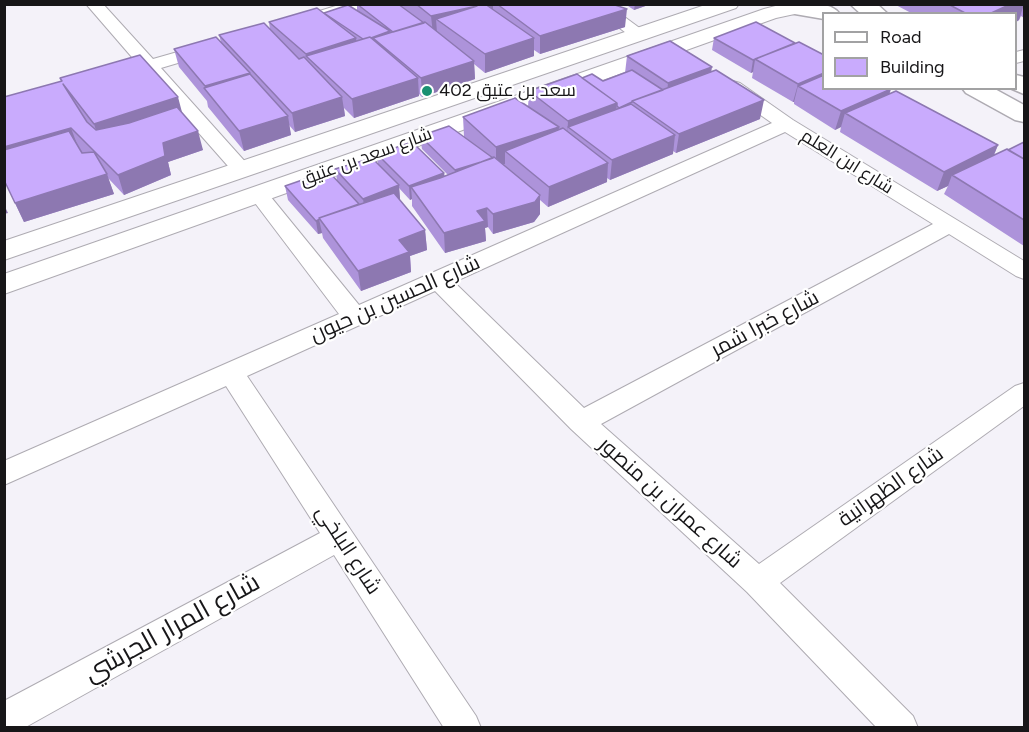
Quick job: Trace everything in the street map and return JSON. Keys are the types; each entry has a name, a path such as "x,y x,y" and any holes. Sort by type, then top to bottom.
{"main road":[{"path":"860,4 874,12"},
{"path":"796,6 827,12"},
{"path":"978,90 1024,115"}],"street":[{"path":"94,4 242,170"},
{"path":"305,21 361,4"},
{"path":"596,4 640,35"},
{"name":"شارع سعد بن عتيق","path":"4,251 729,4"},
{"name":"شارع سعد بن عتيق","path":"4,285 259,195 684,53 771,13 796,6"},
{"path":"105,79 227,43"},
{"name":"شارع ابن العلم","path":"721,79 786,124 1024,271"},
{"name":"شارع الحسين بن حيون","path":"4,474 786,124"},
{"path":"259,195 355,317"},
{"name":"شارع خبرا شمر","path":"581,422 949,225"},
{"name":"شارع عمران بن منصور","path":"438,280 581,422 758,582 901,728"},
{"name":"شارع البلخي","path":"231,373 465,728"},
{"name":"شارع الظهرانية","path":"758,582 1024,393"},
{"name":"شارع المرار الجرشي","path":"4,720 339,537"}],"building":[{"path":"357,4 398,4 424,23 393,32"},
{"path":"416,4 485,4 534,38 485,54 436,19 477,6 431,16"},
{"path":"497,4 612,4 627,9 540,36"},
{"path":"948,4 1011,4 993,12 963,12"},
{"path":"348,5 390,31 363,39 324,13"},
{"path":"317,8 356,38 306,54 269,22"},
{"path":"425,22 474,61 421,78 373,38"},
{"path":"756,22 795,43 753,60 714,38"},
{"path":"264,23 299,59 304,57 342,97 292,113 219,35"},
{"path":"216,37 250,73 205,86 174,49"},
{"path":"370,37 418,78 352,99 306,56"},
{"path":"670,41 712,67 668,83 627,56"},
{"path":"799,42 822,54 822,74 798,84 755,59"},
{"path":"140,55 178,97 94,124 63,84 87,122 96,130 129,123 177,107 198,131 163,143 165,156 118,175 71,128 4,147 4,97 62,81 60,78"},
{"path":"632,70 663,90 619,108 617,103 582,78 592,74 603,81"},
{"path":"716,70 764,100 679,134 632,101"},
{"path":"250,74 288,116 239,131 204,88"},
{"path":"577,74 617,103 568,121 529,91"},
{"path":"822,76 822,90 889,90 841,111 798,86"},
{"path":"896,91 998,145 944,172 845,113"},
{"path":"515,98 559,127 496,147 463,117"},
{"path":"631,104 675,135 612,160 568,127"},
{"path":"449,126 493,158 455,170 420,136"},
{"path":"563,128 608,163 549,187 505,151"},
{"path":"69,131 82,153 94,152 107,174 15,203 4,180 4,150"},
{"path":"412,142 444,173 409,186 377,154"},
{"path":"1024,142 1024,159 1008,150"},
{"path":"1007,149 1024,159 1024,220 952,175"},
{"path":"494,157 540,195 535,202 493,214 487,208 477,211 485,221 444,233 411,187"},
{"path":"372,158 399,185 363,199 335,169"},
{"path":"328,171 359,204 316,221 285,186"},
{"path":"394,193 425,230 399,240 409,252 358,271 319,218"}],"place":[{"name":"سعد بن عتيق 402","path":"427,91"}]}
